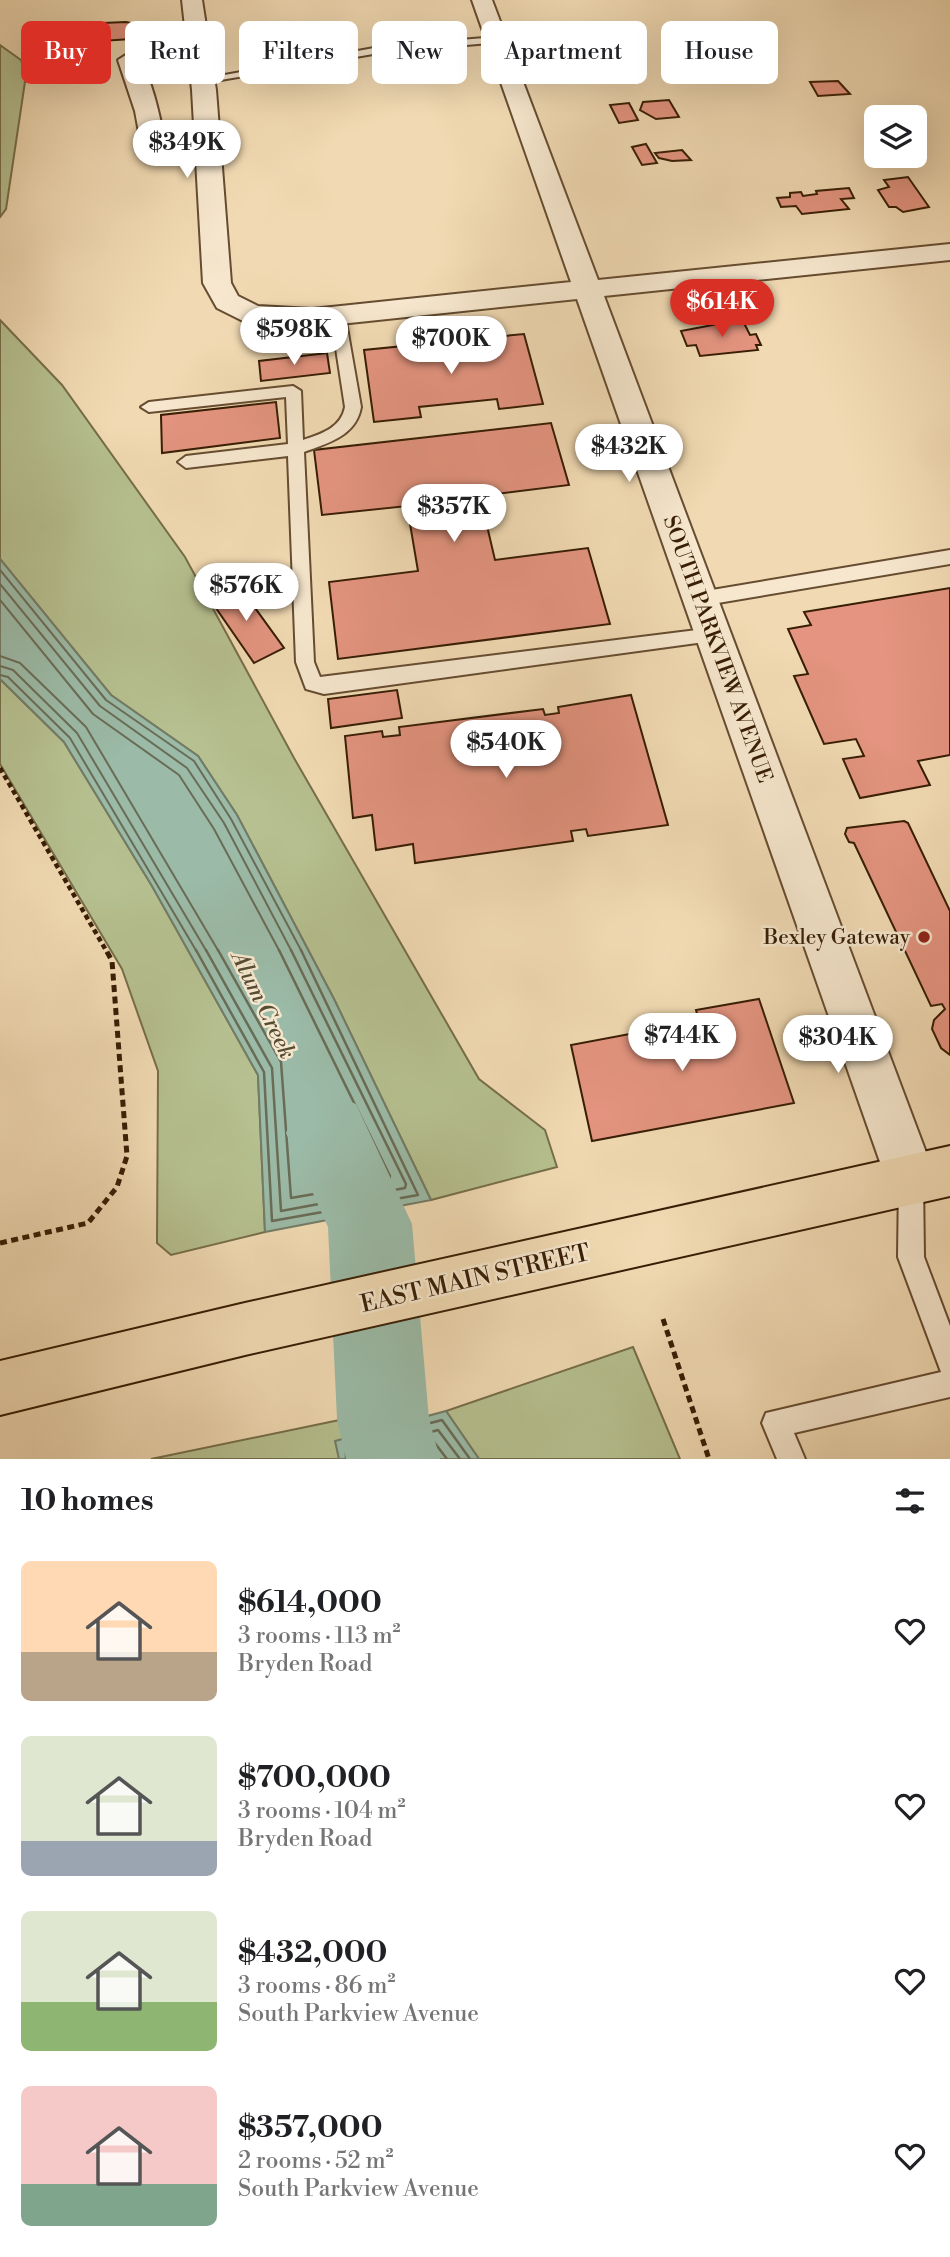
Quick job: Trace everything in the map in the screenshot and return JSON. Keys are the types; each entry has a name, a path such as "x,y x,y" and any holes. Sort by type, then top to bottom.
{"main road":[{"name":"EAST MAIN STREET","path":"0,1388 245,1329 931,1175"}],"street":[{"path":"192,0 195,21"},
{"name":"SOUTH PARKVIEW AVENUE","path":"482,0 490,21"},
{"path":"152,84 176,109 217,283 227,302 253,315 281,318 338,316 950,252"},
{"path":"155,154 176,109 198,84"},
{"name":"SOUTH PARKVIEW AVENUE","path":"513,84 706,617 931,1175"}],"lane":[{"path":"225,76 385,49 481,41"},
{"path":"186,463 296,449 339,431 351,419 353,407 338,316"},
{"path":"149,407 293,391 305,662 313,683 324,686 706,617 950,558"},
{"path":"931,1175 911,1257 950,1362"},
{"path":"792,1459 776,1423 950,1383"}],"path":[{"path":"0,768 112,961 127,1156 117,1187 88,1223 0,1243"},
{"path":"663,1319 709,1459"}],"shaded area":[{"path":"0,45 21,60 21,84 25,84 6,209 0,217"},
{"path":"0,320 62,385 185,557 294,758 479,1079 545,1130 557,1167 431,1200 334,999 237,815 198,756 111,695 0,559"},
{"path":"0,679 64,742 152,886 258,1075 265,1232 171,1255 157,1243 158,1071 122,969 0,764"},
{"path":"633,1347 680,1459 479,1459 446,1411"},
{"path":"383,1411 393,1459 151,1459"}],"water":[{"path":"0,559 111,695 198,756 237,815 334,999 431,1200 265,1232 258,1075 152,886 64,742 0,679"},
{"path":"446,1411 479,1459 339,1459 335,1441"}],"building":[{"path":"125,22 125,39 111,40 111,23"},
{"path":"838,81 850,94 818,96 810,82"},
{"path":"669,100 679,117 656,119 640,110 643,102"},
{"path":"629,103 638,120 619,123 610,105"},
{"path":"646,144 657,163 642,165 632,147"},
{"path":"682,150 691,160 672,161 659,158 655,153"},
{"path":"908,177 929,207 903,212 896,207 889,207 878,190 889,187 884,180"},
{"path":"849,188 854,198 841,199 849,209 802,214 796,206 781,207 777,198 790,197 790,193 801,192 803,196 817,194 816,191"},
{"path":"743,321 750,335 756,334 761,345 756,345 758,350 700,356 696,345 687,346 681,331"},
{"path":"524,334 543,404 499,409 497,399 419,407 421,417 374,422 364,350"},
{"path":"327,353 330,373 261,381 259,361"},
{"path":"276,402 280,438 162,453 161,415"},
{"path":"551,423 569,485 480,496 495,560 588,548 610,624 338,659 329,582 418,571 407,506 322,515 314,450"},
{"path":"237,583 284,648 254,663 209,598"},
{"path":"950,588 950,755 918,761 930,785 860,798 843,759 864,756 856,739 824,744 794,676 808,674 788,629 811,625 804,612"},
{"path":"397,690 402,718 331,728 328,699"},
{"path":"631,695 668,825 588,836 586,829 571,831 573,841 415,863 413,844 376,850 372,815 353,818 345,736 382,731 383,737 400,735 399,727 543,709 545,715 559,713 558,707"},
{"name":"Bexley Gateway","path":"904,821 908,823 950,911 950,1055 941,1048 932,1029 934,1020 945,1009 942,1004 931,1006 854,843 849,842 845,834 847,828"},
{"path":"759,999 794,1103 592,1141 571,1045 699,1021 696,1010"}],"waterway":[{"name":"Alum Creek","path":"327,1133 370,1224 383,1419 393,1459"}],"place":[{"name":"Bexley Gateway","path":"924,937"}]}
